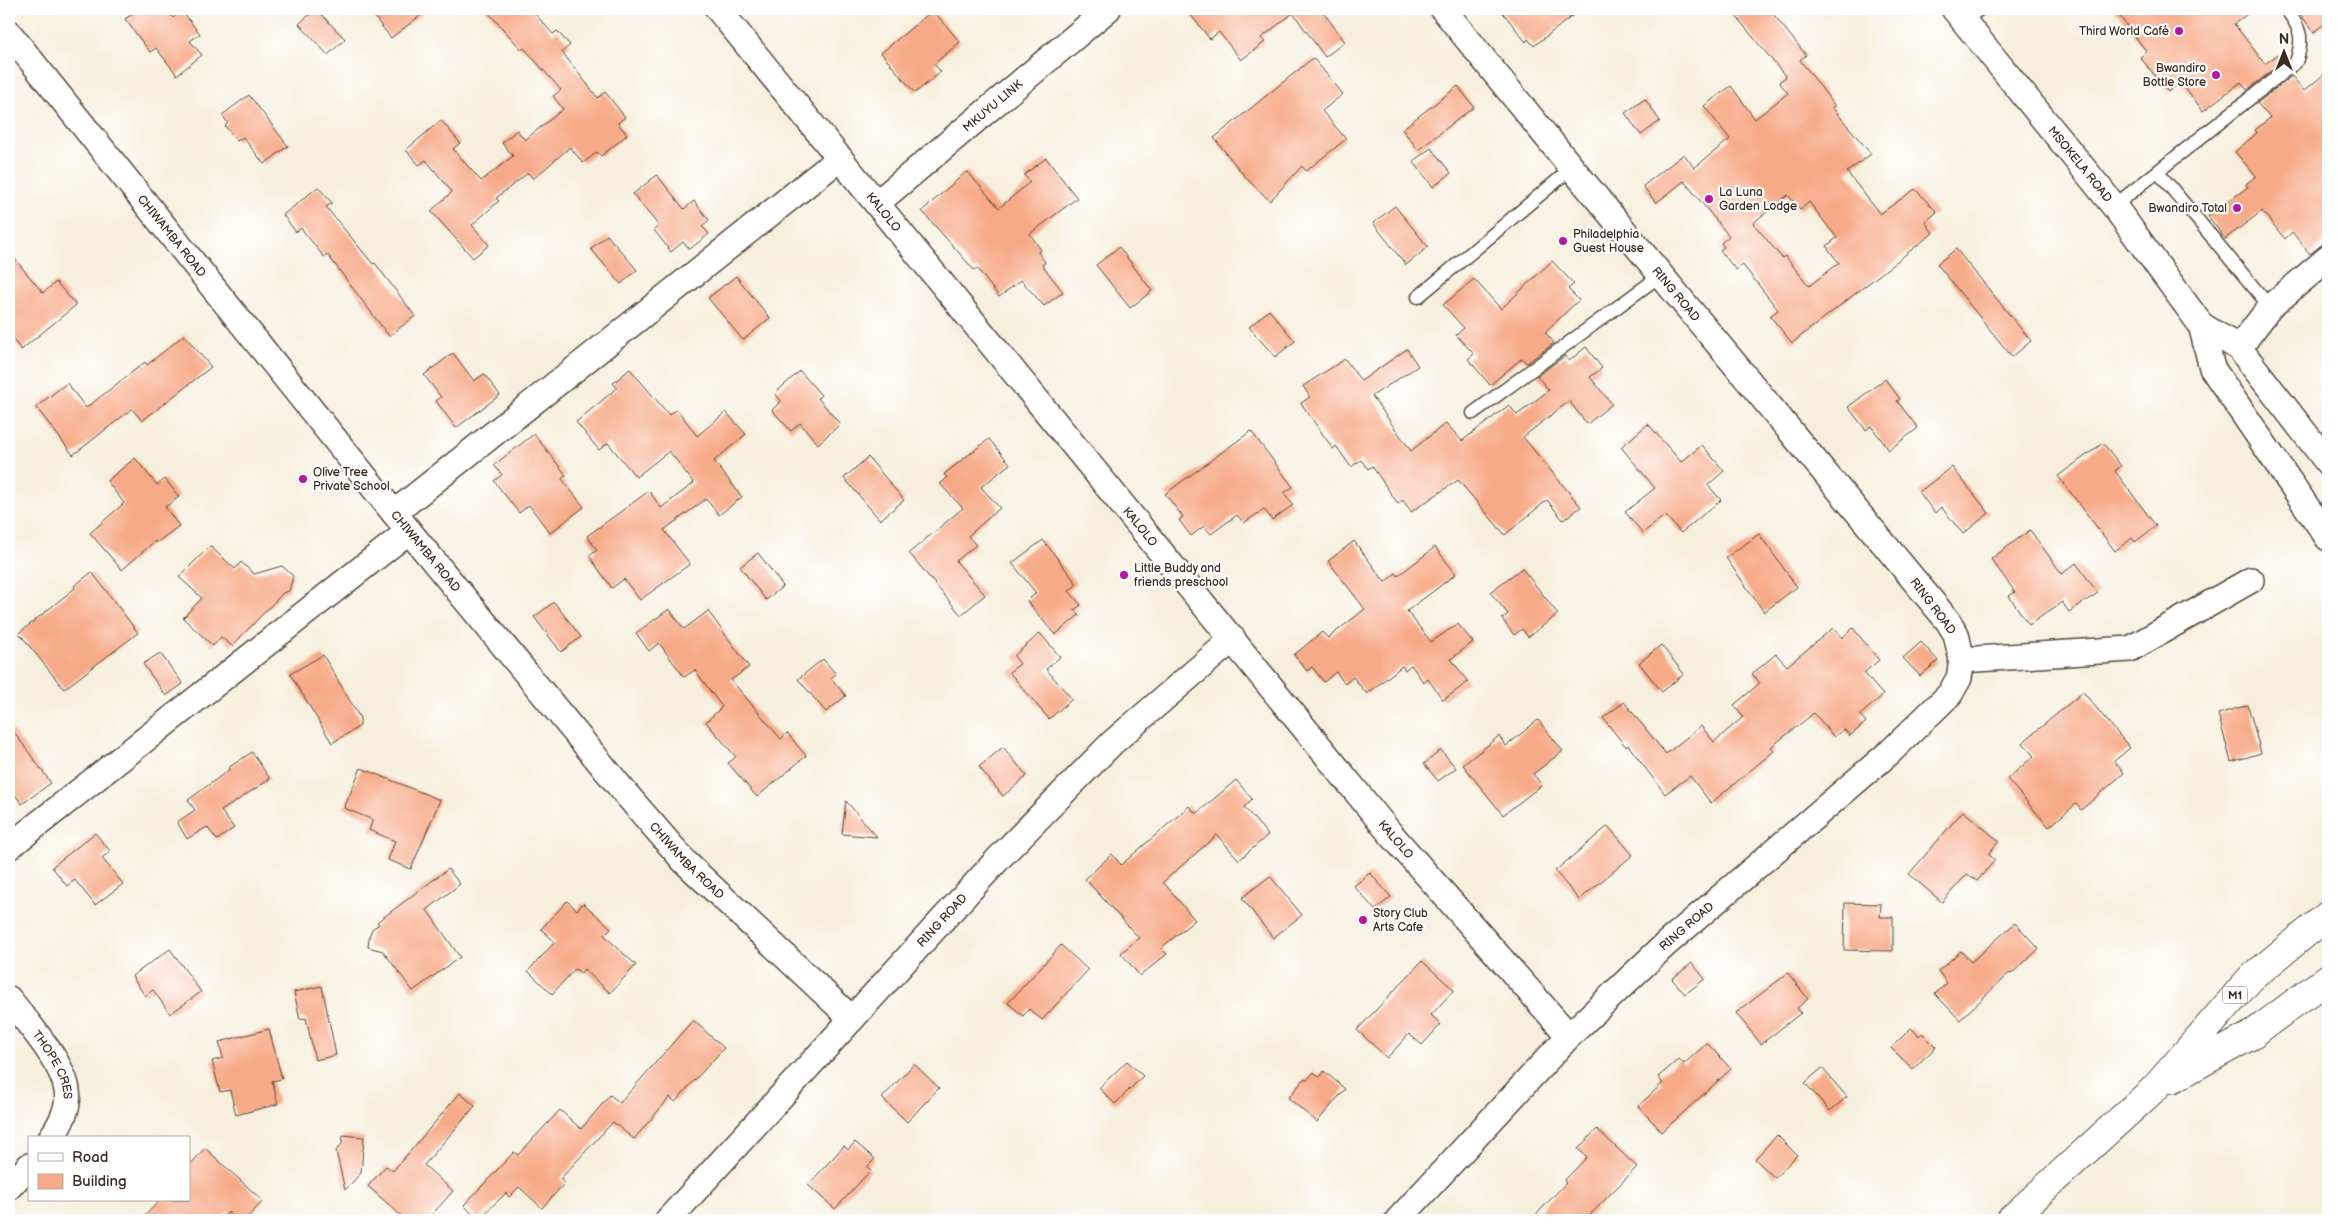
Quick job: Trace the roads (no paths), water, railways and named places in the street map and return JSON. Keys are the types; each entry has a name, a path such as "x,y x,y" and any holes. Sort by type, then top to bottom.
{"highway":[{"path":"2291,946 2328,895"},
{"name":"M1","path":"2010,1220 2155,1088 2250,979 2328,916"},
{"name":"M1","path":"2155,1088 2250,1036 2328,978"}],"street":[{"name":"KALOLO","path":"718,9 1390,833 1570,1036"},
{"name":"MKUYU LINK","path":"878,203 1108,9"},
{"name":"RING ROAD","path":"1398,1220 1570,1036 1666,944 1896,745 1950,694 1959,678 1962,660 1956,634 1948,621 1572,168 1443,9"},
{"name":"MSOKELA ROAD","path":"1966,13 2114,206 2201,325 2212,368 2328,538"},
{"name":"CHIWAMBA ROAD","path":"9,32 401,522 626,794 686,862 852,1020"},
{"path":"9,847 840,158"},
{"path":"2239,348 2270,307 2328,258"},
{"name":"MSOKELA ROAD","path":"2201,325 2239,348 2328,463"},
{"path":"1962,660 2130,649 2251,580"},
{"name":"RING ROAD","path":"668,1220 1000,857 1112,743 1233,639"},
{"name":"THOPE CRES","path":"9,999 55,1061 65,1078 68,1092 65,1110 52,1136"},
{"path":"9,1187 28,1167"}],"lane":[{"path":"2114,206 2296,62 2302,45 2300,32 2286,9"},
{"path":"1418,297 1572,168"},
{"path":"2158,172 2270,307"},
{"path":"1474,413 1661,275"}],"place":[{"name":"Third World Café","path":"2179,31"},
{"name":"Bwandiro Bottle Store","path":"2216,75"},
{"name":"La Luna Garden Lodge","path":"1709,199"},
{"name":"Bwandiro Total","path":"2237,208"},
{"name":"Philadelphia Guest House","path":"1563,241"},
{"name":"Olive Tree Private School","path":"303,479"},
{"name":"Little Buddy and friends preschool","path":"1124,575"},
{"name":"Story Club Arts Cafe","path":"1363,920"}]}
